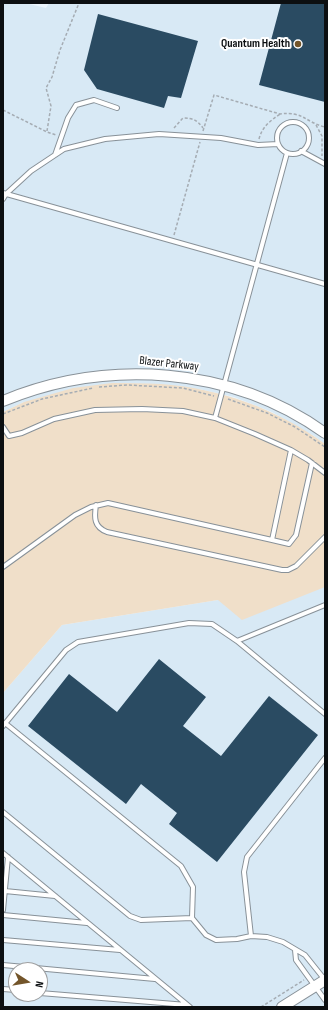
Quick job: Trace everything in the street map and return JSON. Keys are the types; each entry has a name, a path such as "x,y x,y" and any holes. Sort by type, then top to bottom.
{"street":[{"name":"Blazer Parkway","path":"3,401 65,381 116,374 162,375 223,385 251,394 279,406 325,433"},
{"path":"282,1007 325,980"}],"lane":[{"path":"55,155 68,118 76,105 94,100 117,108"},
{"path":"292,122 297,122 305,127 309,137 306,148 301,152 296,154 287,153 278,144 277,134 282,126 292,122"},
{"path":"3,199 5,194 31,171 64,149 105,139 159,134 221,138 258,145 278,144"},
{"path":"301,152 323,164"},
{"path":"214,418 287,153"},
{"path":"5,194 325,284"},
{"path":"3,440 9,436 22,433 54,419 95,410 142,409 183,411 214,418 255,434 291,450 325,473"},
{"path":"3,427 9,436"},
{"path":"272,540 291,450"},
{"path":"3,567 75,515 96,505 108,503 289,544 296,535 312,463"},
{"path":"96,505 95,516 97,524 100,529 107,532 282,570 288,570 296,566 325,537"},
{"path":"237,641 325,605"},
{"path":"325,714 237,641 212,624 189,623 78,642 66,650 4,725 182,866 193,887 192,918 206,935 216,940 237,939 251,936 267,937 283,942 305,955 325,980"},
{"path":"251,936 244,872 247,857 325,758"},
{"path":"3,812 130,916 141,920 192,918"},
{"path":"3,853 188,1006"},
{"path":"3,910 8,857"},
{"path":"5,891 55,896"},
{"path":"3,915 87,923"},
{"path":"3,940 120,950"},
{"path":"296,950 296,960 325,1000"},
{"path":"3,965 155,979"},
{"path":"48,993 188,1006"}],"path":[{"path":"47,132 51,106 46,88 52,77 60,50 78,3"},
{"path":"3,110 47,132 61,136"},
{"path":"258,145 261,132 268,122 280,114"},
{"path":"174,128 183,118 192,118 198,121 204,128"},
{"path":"316,125 322,136 323,164"},
{"path":"3,414 42,399 92,388 127,385 183,388 220,397 267,413 295,427 325,447"},
{"path":"261,1007 308,977"}],"shaded area":[{"path":"3,3 25,3 46,8 49,3 325,3 325,444 272,412 234,397 199,389 24,402 3,412"},
{"path":"112,383 183,386 204,390 247,402 288,420 325,444 325,587 242,620 218,600 62,625 3,693 3,412 24,402 73,388"},
{"path":"325,586 325,1007 3,1007 3,693 62,625 218,600"}],"building":[{"name":"Quantum Health","path":"281,3 325,3 325,102 259,85"},
{"path":"98,14 198,41 181,98 168,96 164,108 97,89 84,70"},
{"path":"159,659 206,697 183,726 221,756 269,696 318,735 217,862 169,824 177,813 141,784 126,804 28,726 69,674 117,712"}],"place":[{"name":"Quantum Health","path":"298,44"}]}
